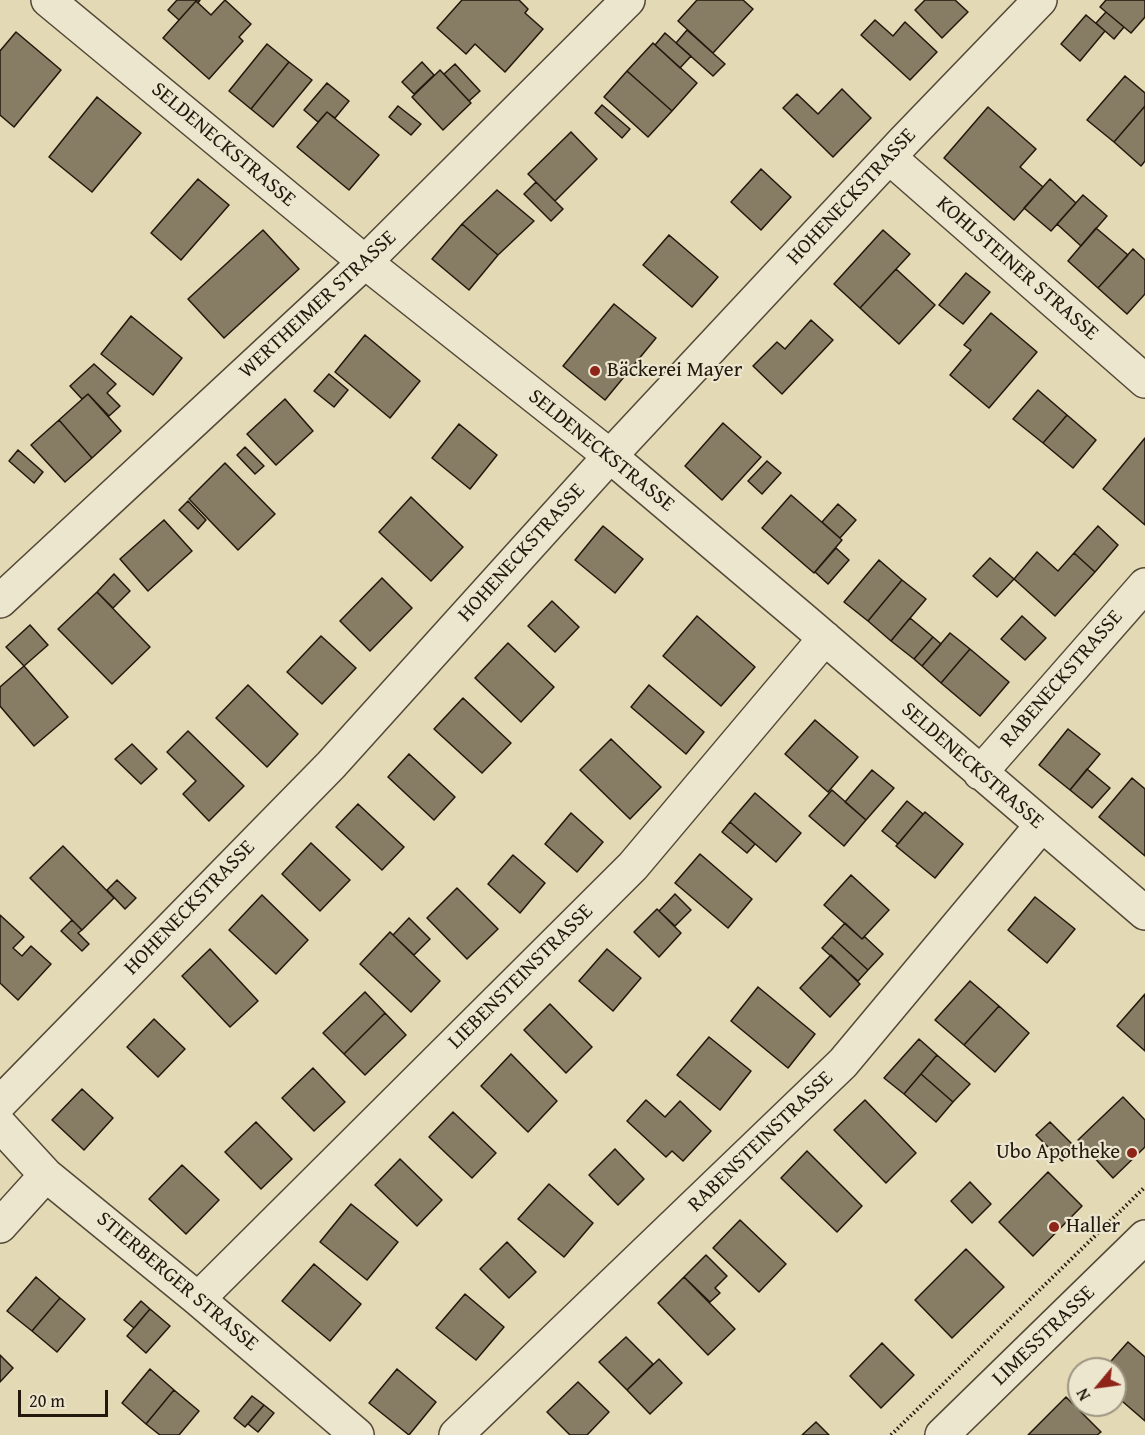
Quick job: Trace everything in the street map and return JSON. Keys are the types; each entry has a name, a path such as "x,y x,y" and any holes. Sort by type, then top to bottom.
{"street":[{"name":"SELDENECKSTRASSE","path":"48,0 365,262 610,456 1145,913"},
{"name":"WERTHEIMER STRASSE","path":"0,601 365,262 628,0"},
{"name":"HOHENECKSTRASSE","path":"0,1103 331,765 610,456 889,157 1040,0"},
{"name":"KOHLSTEINER STRASSE","path":"889,157 1145,381"},
{"name":"RABENECKSTRASSE","path":"980,773 1145,585"},
{"name":"LIEBENSTEINSTRASSE","path":"198,1299 633,866 825,638"},
{"name":"RABENSTEINSTRASSE","path":"456,1435 843,1063 1041,826"},
{"name":"STIERBERGER STRASSE","path":"0,1125 46,1175 198,1299 357,1435"},
{"path":"0,1226 46,1175"},
{"name":"LIMESSTRASSE","path":"942,1435 1145,1237"}],"path":[{"path":"891,1435 1145,1187"}],"building":[{"path":"177,0 200,0 198,3 196,1 179,20 168,10"},
{"path":"225,0 251,24 239,37 243,41 209,79 163,38 196,1 211,15"},
{"path":"462,0 519,0 528,9 525,13 543,29 505,72 475,44 466,54 437,28"},
{"path":"697,0 743,0 753,9 713,53 678,21"},
{"path":"925,0 955,0 968,12 942,38 915,10"},
{"path":"1106,0 1145,0 1145,17 1131,33 1100,7"},
{"path":"1106,12 1124,27 1114,39 1096,23"},
{"path":"1086,15 1105,31 1080,61 1061,44"},
{"path":"875,20 893,36 905,22 937,52 910,80 861,35"},
{"path":"687,30 725,64 713,76 676,43"},
{"path":"16,32 61,70 14,127 0,115 0,51"},
{"path":"665,33 691,56 680,68 655,45"},
{"path":"653,43 697,83 672,111 627,71"},
{"path":"267,44 289,62 251,109 229,91"},
{"path":"289,62 312,80 273,127 251,109"},
{"path":"422,62 434,75 414,94 402,82"},
{"path":"455,64 480,91 469,101 444,74"},
{"path":"440,70 471,103 443,130 412,97"},
{"path":"627,71 672,111 648,137 604,97"},
{"path":"1125,76 1145,93 1145,106 1114,142 1087,120"},
{"path":"327,83 349,101 335,118 327,112 318,122 304,110"},
{"path":"842,89 871,118 833,157 783,108 797,94 818,114"},
{"path":"97,97 141,133 92,192 49,157"},
{"path":"602,105 630,129 622,138 595,113"},
{"path":"398,106 421,124 411,135 389,117"},
{"path":"1145,106 1145,161 1141,166 1114,142"},
{"path":"988,107 1036,149 1020,167 1043,187 1014,220 944,158"},
{"path":"327,112 379,155 349,190 297,147"},
{"path":"571,132 597,159 555,201 528,174"},
{"path":"761,169 791,197 761,230 731,202"},
{"path":"198,179 229,205 181,260 151,233"},
{"path":"1050,179 1076,203 1051,231 1024,208"},
{"path":"536,182 563,209 551,221 524,194"},
{"path":"497,190 534,221 498,255 462,224"},
{"path":"1083,195 1107,216 1081,246 1057,224"},
{"path":"462,224 498,255 469,290 432,259"},
{"path":"1096,228 1128,255 1098,288 1068,261"},
{"path":"263,230 299,269 224,338 188,299"},
{"path":"883,230 910,254 860,308 834,284"},
{"path":"669,235 718,277 692,307 643,265"},
{"path":"1133,249 1145,260 1145,294 1127,314 1098,288"},
{"path":"896,269 935,305 899,344 860,308"},
{"path":"966,273 990,292 963,324 939,305"},
{"path":"614,304 656,338 605,400 563,366"},
{"path":"991,313 1037,352 989,408 950,375 971,350 964,345"},
{"path":"131,316 182,358 153,395 101,354"},
{"path":"811,320 833,340 782,394 753,366 777,342 785,349"},
{"path":"365,335 420,381 390,418 335,372"},
{"path":"94,364 116,384 107,393 120,406 109,416 88,394 82,399 70,386"},
{"path":"329,374 348,390 334,407 314,391"},
{"path":"1038,390 1067,415 1043,443 1013,419"},
{"path":"88,394 121,431 92,458 59,420"},
{"path":"285,399 313,431 276,465 247,434"},
{"path":"1067,415 1096,440 1073,468 1043,443"},
{"path":"59,420 92,458 65,482 31,445"},
{"path":"723,423 761,457 722,500 685,466"},
{"path":"459,424 497,455 470,489 432,458"},
{"path":"1145,438 1145,525 1103,489"},
{"path":"245,447 264,466 255,474 237,455"},
{"path":"18,450 43,472 34,483 9,461"},
{"path":"767,461 781,473 762,494 748,481"},
{"path":"225,463 275,514 238,550 189,499"},
{"path":"791,495 842,540 814,573 762,528"},
{"path":"411,497 463,547 431,581 379,532"},
{"path":"188,501 206,520 198,529 179,510"},
{"path":"838,504 856,520 840,538 822,522"},
{"path":"164,520 192,551 148,591 120,559"},
{"path":"603,526 643,559 615,593 575,560"},
{"path":"1098,526 1118,545 1095,572 1074,553"},
{"path":"836,548 849,560 828,584 815,572"},
{"path":"1037,552 1058,571 1074,553 1095,572 1055,616 1014,579"},
{"path":"990,558 1014,579 997,597 973,576"},
{"path":"879,560 902,580 868,621 844,602"},
{"path":"114,574 130,591 113,608 97,592"},
{"path":"382,578 412,608 370,651 340,621"},
{"path":"902,580 926,599 891,641 868,621"},
{"path":"97,592 150,647 112,684 58,629"},
{"path":"552,601 579,627 555,652 528,626"},
{"path":"697,616 755,667 721,706 663,656"},
{"path":"1022,616 1046,638 1025,660 1001,639"},
{"path":"910,618 933,637 914,659 891,641"},
{"path":"30,625 48,645 24,666 6,647"},
{"path":"950,633 970,649 941,683 922,666"},
{"path":"321,636 356,668 322,704 287,672"},
{"path":"933,637 941,644 922,666 914,659"},
{"path":"508,643 554,687 521,722 475,678"},
{"path":"970,649 1009,682 980,716 941,683"},
{"path":"24,666 68,717 34,746 0,706 0,687"},
{"path":"248,685 298,734 267,767 216,718"},
{"path":"649,685 704,732 686,754 631,707"},
{"path":"463,698 511,743 482,773 434,729"},
{"path":"815,720 858,757 828,792 785,754"},
{"path":"1068,729 1100,754 1070,790 1039,765"},
{"path":"188,731 244,786 209,821 183,794 196,781 167,752"},
{"path":"611,739 661,787 630,819 580,770"},
{"path":"132,744 157,769 141,784 115,759"},
{"path":"409,754 455,797 434,820 388,777"},
{"path":"1087,769 1110,788 1092,808 1070,790"},
{"path":"872,770 894,788 866,820 845,802"},
{"path":"1132,778 1145,789 1145,856 1099,817"},
{"path":"832,790 866,820 844,846 809,816"},
{"path":"755,793 801,833 776,862 730,822"},
{"path":"907,801 923,814 898,844 882,831"},
{"path":"358,804 404,847 382,870 336,827"},
{"path":"925,812 963,844 935,878 896,846"},
{"path":"571,813 603,842 577,872 545,844"},
{"path":"730,822 755,844 747,853 722,832"},
{"path":"311,843 350,880 320,911 282,874"},
{"path":"63,846 114,898 82,930 30,878"},
{"path":"700,854 752,899 728,928 675,883"},
{"path":"513,855 545,883 520,913 488,884"},
{"path":"851,875 889,910 862,939 824,905"},
{"path":"117,880 136,898 125,909 107,890"},
{"path":"457,888 498,929 467,959 427,918"},
{"path":"675,894 691,910 675,926 659,911"},
{"path":"262,895 308,940 276,974 229,930"},
{"path":"1035,897 1075,929 1047,963 1008,930"},
{"path":"657,909 681,933 659,957 634,932"},
{"path":"0,915 24,937 13,948 22,956 31,946 51,964 18,1000 0,983"},
{"path":"409,918 430,939 414,955 393,935"},
{"path":"72,920 82,930 78,933 89,944 82,951 61,931"},
{"path":"845,923 883,954 868,970 832,937"},
{"path":"390,932 440,981 411,1012 360,964"},
{"path":"832,937 868,970 858,981 822,948"},
{"path":"210,949 258,1001 230,1027 182,976"},
{"path":"607,949 641,978 613,1011 579,981"},
{"path":"831,955 860,984 830,1017 800,988"},
{"path":"970,981 999,1006 964,1045 935,1020"},
{"path":"758,987 815,1034 788,1068 731,1021"},
{"path":"365,992 385,1013 344,1054 323,1033"},
{"path":"1145,994 1145,1051 1117,1026"},
{"path":"550,1004 592,1047 566,1073 524,1030"},
{"path":"999,1006 1029,1033 995,1072 964,1045"},
{"path":"385,1013 406,1035 365,1075 344,1054"},
{"path":"154,1019 185,1049 158,1077 127,1047"},
{"path":"709,1037 751,1071 720,1110 677,1075"},
{"path":"919,1039 937,1055 904,1094 884,1078"},
{"path":"511,1054 557,1101 528,1132 481,1086"},
{"path":"937,1055 970,1084 953,1102 921,1074"},
{"path":"313,1068 345,1102 314,1131 282,1098"},
{"path":"921,1074 953,1102 936,1122 904,1094"},
{"path":"82,1089 113,1118 84,1150 52,1120"},
{"path":"1123,1097 1145,1120 1145,1147 1113,1178 1078,1140"},
{"path":"646,1100 665,1117 680,1101 711,1131 683,1161 672,1151 666,1157 627,1121"},
{"path":"865,1100 916,1153 886,1183 834,1130"},
{"path":"453,1112 496,1153 472,1178 429,1137"},
{"path":"256,1122 292,1159 261,1189 225,1152"},
{"path":"1050,1122 1076,1148 1062,1161 1036,1135"},
{"path":"615,1149 644,1179 618,1205 589,1175"},
{"path":"807,1151 862,1206 837,1232 781,1178"},
{"path":"400,1159 442,1200 417,1226 375,1185"},
{"path":"182,1165 219,1200 186,1234 149,1199"},
{"path":"1048,1172 1082,1206 1033,1256 999,1222"},
{"path":"970,1182 991,1204 972,1223 951,1201"},
{"path":"549,1184 593,1223 564,1257 518,1219"},
{"path":"351,1204 398,1242 367,1280 320,1242"},
{"path":"740,1220 786,1264 759,1292 713,1248"},
{"path":"507,1242 536,1272 509,1298 480,1269"},
{"path":"966,1249 1004,1287 952,1338 915,1300"},
{"path":"706,1255 727,1276 715,1288 720,1293 710,1302 684,1277"},
{"path":"314,1264 361,1304 330,1341 282,1301"},
{"path":"36,1277 60,1298 32,1331 7,1311"},
{"path":"684,1277 735,1329 708,1355 658,1303"},
{"path":"465,1294 504,1327 476,1360 436,1328"},
{"path":"60,1298 85,1319 57,1352 32,1331"},
{"path":"141,1301 150,1309 134,1328 124,1320"},
{"path":"150,1309 170,1326 146,1353 127,1336"},
{"path":"626,1337 653,1364 627,1390 599,1362"},
{"path":"1128,1342 1145,1357 1145,1421 1127,1405 1127,1357 1115,1357"},
{"path":"882,1343 914,1375 881,1408 850,1376"},
{"path":"0,1355 13,1368 0,1382"},
{"path":"659,1359 682,1383 650,1414 627,1390"},
{"path":"150,1369 174,1390 146,1424 122,1403"},
{"path":"397,1369 436,1402 409,1435 369,1403"},
{"path":"578,1382 609,1412 587,1435 570,1435 547,1412"},
{"path":"174,1390 199,1411 179,1435 160,1435 146,1424"},
{"path":"252,1396 264,1405 245,1427 234,1418"},
{"path":"1066,1397 1067,1417 1086,1417 1101,1432 1097,1435 1028,1435"},
{"path":"264,1405 274,1413 258,1432 248,1424"},
{"path":"816,1422 829,1435 802,1435"}],"place":[{"name":"Bäckerei Mayer","path":"595,371"},
{"name":"Ubo Apotheke","path":"1132,1153"},
{"name":"Haller","path":"1054,1227"}]}
